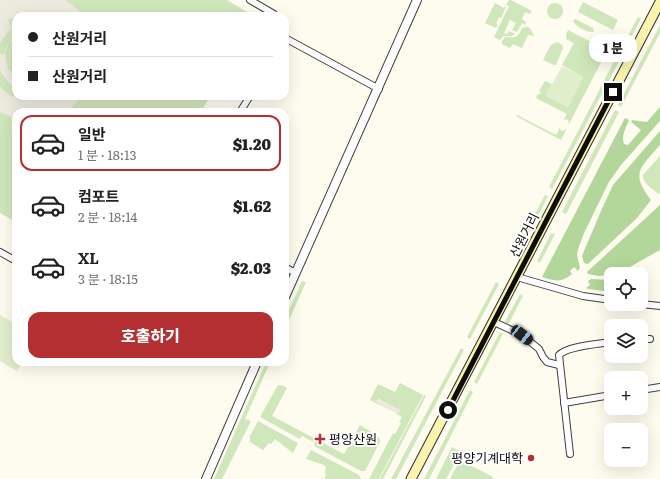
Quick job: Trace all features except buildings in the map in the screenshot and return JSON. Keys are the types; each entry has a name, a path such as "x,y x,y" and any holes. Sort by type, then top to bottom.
{"main road":[{"name":"산원거리","path":"411,479 660,2"}],"street":[{"path":"250,0 271,12"},
{"path":"289,287 417,0"},
{"path":"289,40 378,88"},
{"path":"0,252 12,259"},
{"path":"289,269 295,273"},
{"path":"517,277 582,296 604,299"},
{"path":"648,305 660,306"},
{"path":"494,322 522,335 539,349 542,357 547,362 559,365"},
{"path":"570,454 559,355 561,353 586,346 604,343"},
{"path":"206,479 255,366"},
{"path":"648,389 660,387"},
{"path":"564,403 604,396"}],"green space":[{"path":"0,0 227,0 247,12 12,12 12,100 208,100 203,108 12,108 12,220 0,213"},
{"path":"509,0 532,11 530,14 525,12 522,19 526,22 525,25 522,23 517,32 512,30 516,23 510,20 504,33 507,34 509,31 516,34 511,36 503,36 500,40 494,37 509,6 506,5"},
{"path":"583,2 618,20 613,30 578,12"},
{"path":"495,3 504,8 505,6 506,7 501,18 499,17 496,28 485,23"},
{"path":"555,3 562,8 563,11 558,18 555,19 548,14 547,11 552,4"},
{"path":"638,17 641,19 627,45 624,44"},
{"path":"575,19 593,28 594,32 586,31 579,27 573,21"},
{"path":"660,25 660,33 621,107 618,105"},
{"path":"526,26 530,28 534,36 528,35 522,48 513,44 510,48 502,44 505,37 516,36 523,27 525,28"},
{"path":"568,30 597,45 599,42 609,47 569,124 569,121 566,119 563,121 567,114 536,98 538,94 540,94 541,92 539,91 545,81 552,84 546,96 568,107 583,77 562,65 574,43 566,39"},
{"path":"557,42 562,45 563,48 556,65 554,65 543,60 551,45"},
{"path":"620,50 624,52 552,189 549,187"},
{"path":"562,66 583,77 568,107 546,96"},
{"path":"660,107 660,121 621,165 609,182 584,233 578,249 577,255 580,268 578,271 574,267 570,271 572,274 561,280 542,277 625,118 629,120 624,132 623,141 624,144 628,145 641,130 631,122 632,120 647,122"},
{"path":"615,110 619,112 566,214 562,212"},
{"path":"517,115 556,135 560,127 560,130 566,130 561,140 516,116"},
{"path":"660,131 660,145 643,165 639,177 651,200 637,218 588,264 584,263 582,256 613,185"},
{"path":"660,156 660,194 646,183 643,175"},
{"path":"545,195 548,196 521,250 517,248"},
{"path":"660,205 660,250 630,267 604,267 604,276 588,274 587,272"},
{"path":"551,233 555,234 540,263 537,261"},
{"path":"591,279 604,280 604,291 586,288 590,285 588,281"},
{"path":"302,281 306,282 289,320 289,310"},
{"path":"496,282 499,284 470,339 467,337"},
{"path":"520,294 523,296 508,325 504,323"},
{"path":"0,315 12,322 12,366 20,366 17,371 0,361"},
{"path":"500,332 503,334 477,384 474,382"},
{"path":"461,348 464,350 396,479 391,479"},
{"path":"264,366 268,366 245,419 251,421 222,479 214,479"},
{"path":"400,383 423,395 379,479 369,479 393,433 395,434 401,423 399,422 402,417 395,413 400,410 378,399 379,405 370,400 378,384 395,392"},
{"path":"278,385 287,388 272,416 344,454 360,425 378,436 380,441 379,444 365,471 361,471 314,446 315,443 302,436 300,439 260,417"},
{"path":"470,390 473,392 429,479 424,479"},
{"path":"424,395 426,396 383,479 380,479"},
{"path":"258,421 298,443 293,453 275,439 263,450 250,442 250,436"},
{"path":"452,447 461,452 446,479 436,479"},
{"path":"311,450 359,475 361,479 325,479 326,467 306,459"},
{"path":"460,460 491,476 494,479 450,479"}],"shaded area":[{"path":"0,0 65,0 80,12 12,12 12,18 8,20 12,28 0,43"},
{"path":"12,39 5,54 8,69 12,74 12,86 9,84 0,70 0,54 4,54 7,45"},
{"path":"0,87 12,96 12,100 79,100 71,108 12,108 12,117 0,112"},
{"path":"378,398 400,410 399,414 379,405 376,402"}],"place":[{"name":"평양산원","path":"320,439"},
{"name":"평양기계대학","path":"531,458"}],"route":[{"path":"448,410 613,92"}]}
